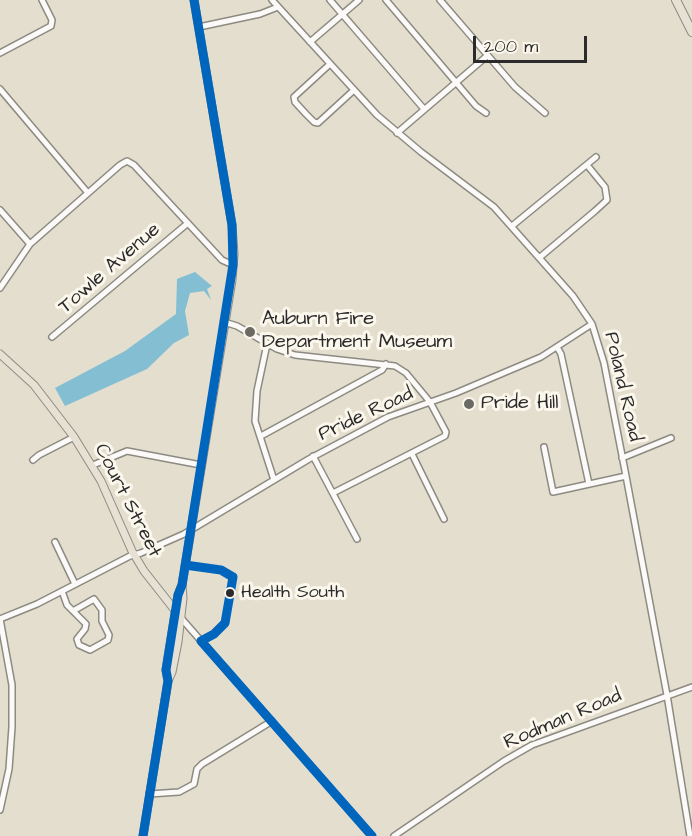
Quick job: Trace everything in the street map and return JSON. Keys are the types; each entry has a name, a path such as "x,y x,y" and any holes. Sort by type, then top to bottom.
{"highway":[{"path":"676,0 692,32"}],"main road":[{"path":"143,836 168,681 172,672 181,618 182,585 190,530 233,265 232,225 194,0"},
{"name":"Court Street","path":"0,354 34,385 74,437 93,465 134,555 181,618"},
{"path":"168,681 166,670 175,610 182,585"}],"street":[{"path":"0,52 47,28 52,23 42,0"},
{"name":"Poland Road","path":"272,0 354,90 397,133 482,197 512,226 581,305 592,324 604,363 626,476 689,814 690,836"},
{"path":"330,0 424,109"},
{"path":"310,42 359,0"},
{"path":"386,0 481,111 486,113"},
{"path":"440,0 521,94 545,113"},
{"path":"199,27 260,14 278,7"},
{"path":"397,133 488,56"},
{"path":"330,64 296,93 294,99 306,114 316,123 354,90"},
{"path":"0,89 88,193"},
{"path":"512,226 596,157"},
{"path":"0,288 30,244 127,161 134,165 222,260 233,265"},
{"path":"539,258 605,203 608,195 606,190 586,165"},
{"path":"0,210 30,244"},
{"name":"Towle Avenue","path":"52,337 188,223"},
{"path":"224,322 237,326 289,354 386,364 404,371 430,402 446,432 445,436 333,493"},
{"name":"Pride Road","path":"0,619 28,609 134,555 190,530 313,456 388,417 495,378 541,357 592,324"},
{"path":"267,344 256,400 256,426 274,480"},
{"path":"557,347 561,354 589,484"},
{"path":"261,436 382,370 386,364"},
{"path":"33,460 74,437"},
{"path":"622,458 671,438"},
{"path":"544,447 553,492 626,476"},
{"path":"93,465 127,452 201,465"},
{"path":"412,454 444,519"},
{"path":"313,456 357,539"},
{"path":"55,542 75,584"},
{"path":"62,591 67,605 73,611 86,624 77,639 80,645 90,650 108,640 109,635 102,621 102,610 94,599 73,611"},
{"path":"181,618 372,836"},
{"path":"0,619 12,685 12,727 9,769 0,810"},
{"name":"Rodman Road","path":"394,836 504,760 532,745 692,687"},
{"path":"150,794 168,794 188,788 194,784 197,769 202,764 272,721"}],"water":[{"path":"195,272 212,286 207,289 211,300 204,291 190,293 185,311 189,335 174,343 147,369 65,406 55,388 125,351 176,314 177,279"}],"transit line":[{"path":"143,836 168,681 166,670 178,595 182,585 233,265 232,225 194,0"},
{"path":"185,565 221,570 233,577 225,623 214,634 201,641"},
{"path":"201,641 372,836"}],"place":[{"name":"Auburn Fire Department Museum","path":"250,332"},
{"name":"Pride Hill","path":"469,404"},
{"name":"Health South","path":"230,593"}]}
